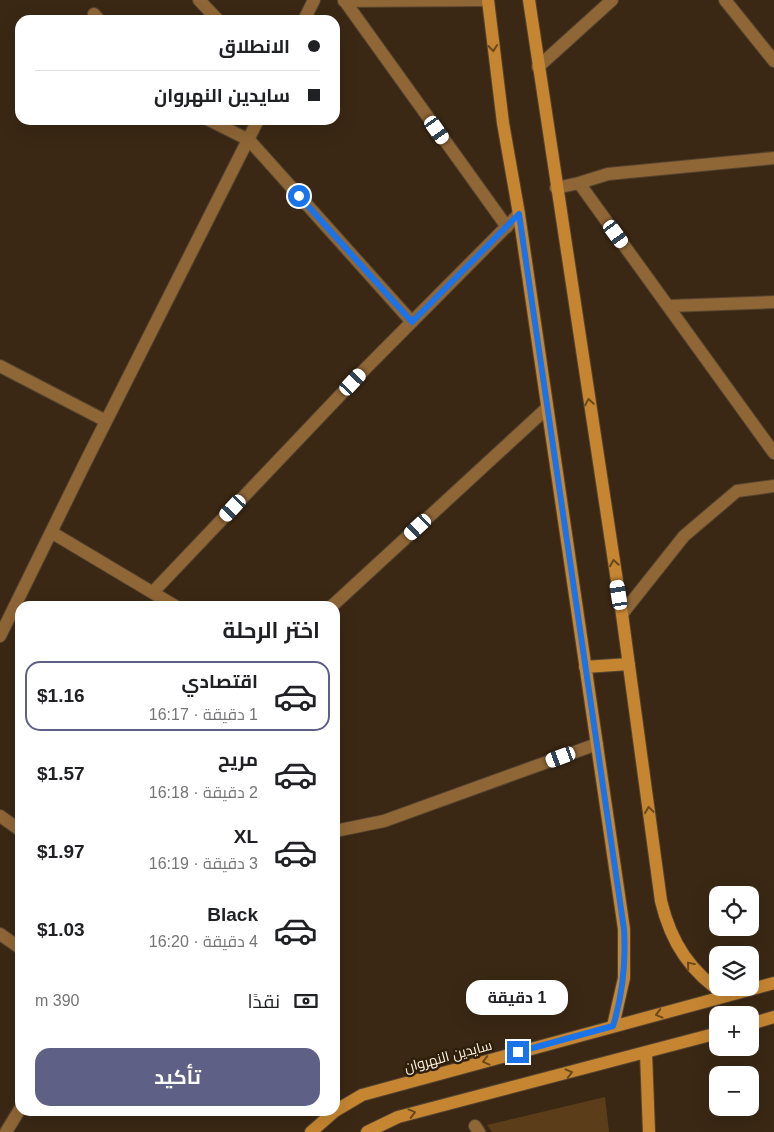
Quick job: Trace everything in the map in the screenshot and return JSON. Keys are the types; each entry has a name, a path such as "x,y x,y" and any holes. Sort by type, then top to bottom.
{"main road":[{"path":"488,0 503,123 519,214 624,929 624,978 613,1026"},
{"path":"529,0 622,614 666,921 683,956 709,983"},
{"path":"585,667 629,664"},
{"name":"سايدين النهروان","path":"759,987 774,983"},
{"name":"سايدين النهروان","path":"340,1108 362,1096 727,996"},
{"path":"759,1021 774,1017"},
{"path":"367,1132 405,1115 709,1036"},
{"path":"646,1053 649,1132"},
{"name":"سايدين النهروان","path":"311,1132 329,1116"}],"street":[{"path":"198,0 213,15"},
{"path":"306,15 314,0"},
{"path":"344,0 488,0"},
{"path":"344,0 507,227"},
{"path":"538,67 612,0"},
{"path":"725,0 774,60"},
{"path":"219,125 249,140 412,322"},
{"path":"17,601 256,125"},
{"path":"556,188 608,174 774,158"},
{"path":"579,182 774,454"},
{"path":"153,592 412,322 519,214"},
{"path":"669,306 774,302"},
{"path":"0,366 106,421"},
{"path":"337,601 546,408"},
{"path":"622,614 684,536 736,491 774,486"},
{"path":"51,532 167,601"},
{"path":"0,636 15,605"},
{"path":"340,830 384,821 596,744"},
{"path":"0,816 15,826"},
{"path":"0,934 15,944"},
{"path":"6,1132 16,1116"}],"shaded area":[{"path":"605,1097 609,1132 492,1132 487,1125"}],"route":[{"path":"299,196 412,322 519,214 546,408 618,886 626,953 620,1002 613,1026 518,1052"}]}
